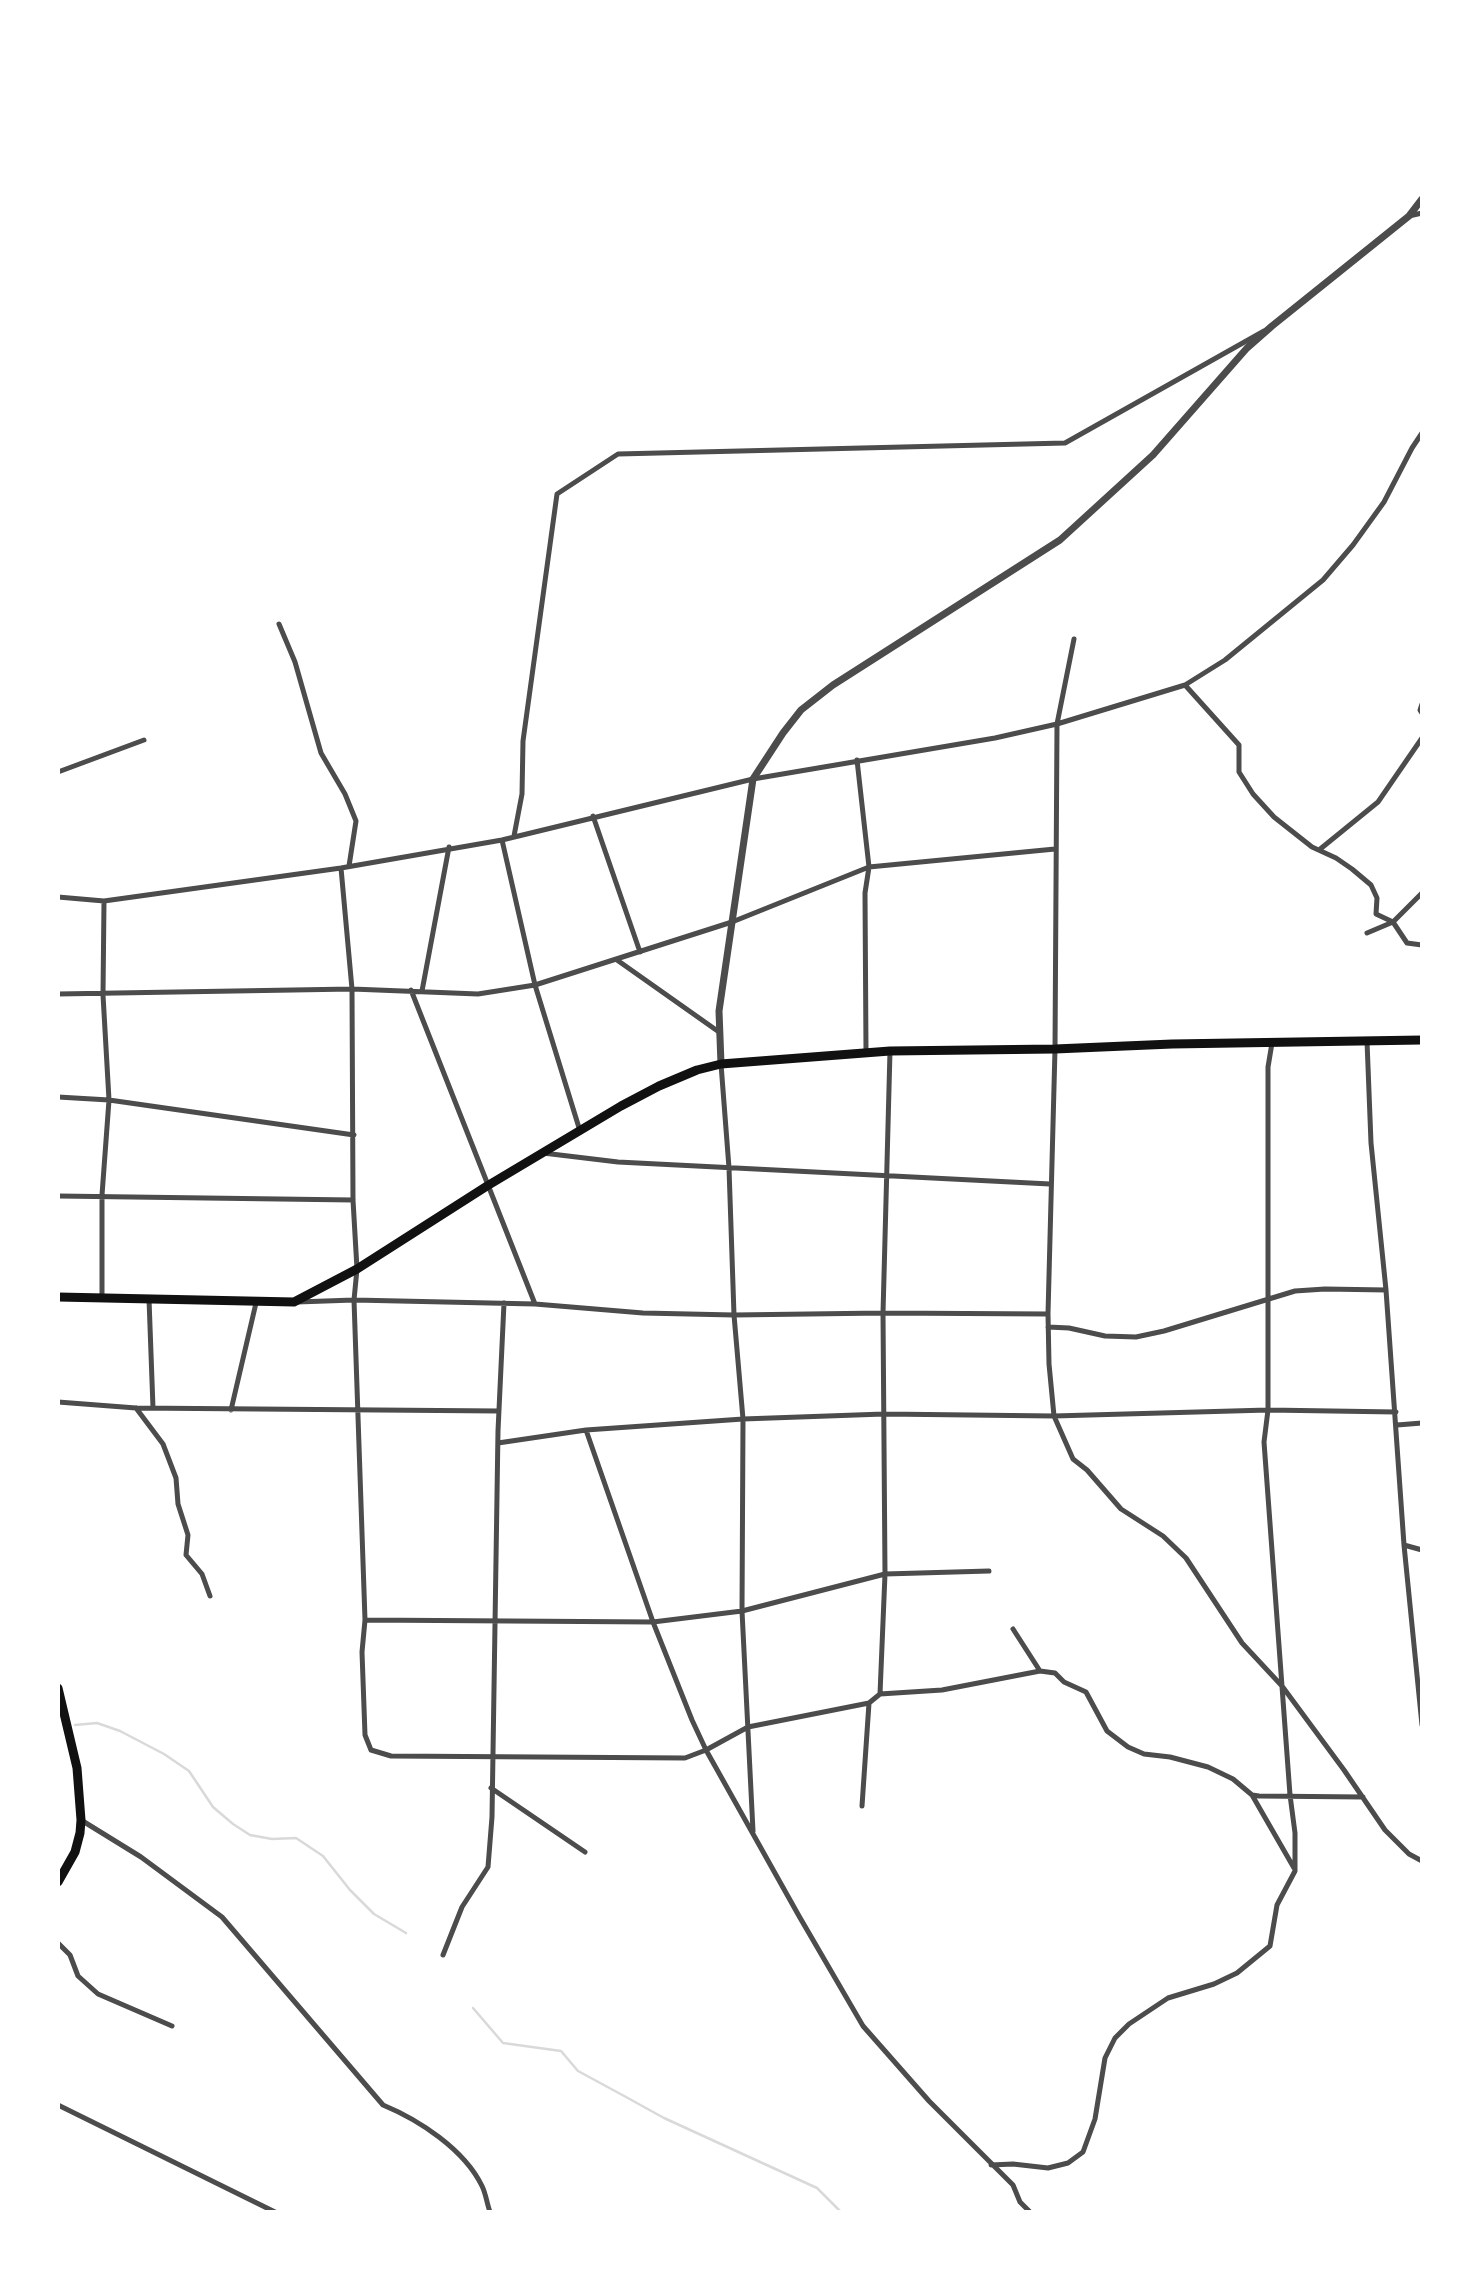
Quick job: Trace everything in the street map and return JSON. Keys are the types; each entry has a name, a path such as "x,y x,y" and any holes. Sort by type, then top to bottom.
{"main road":[{"path":"58,1297 294,1302 357,1269 487,1186 659,1086 721,1063 890,1051 1422,1040"},
{"path":"58,1688 77,1768 81,1820 75,1852 58,1882"}],"street":[{"path":"753,1834 742,1611 743,1419 734,1315 729,1168 719,1011 753,779 801,710 833,685 1060,540 1153,455 1247,348 1409,216 1422,199"},
{"path":"1409,216 1422,213"},
{"path":"514,836 522,794 523,741 557,494 618,454 1065,443 1272,326"},
{"path":"58,897 104,901 341,868 502,840 753,779 995,738 1057,724 1185,685 1225,660 1322,580 1353,545 1384,502 1422,433"},
{"path":"1412,448 1422,444"},
{"path":"279,624 295,662 321,754 345,794 356,821 349,866"},
{"path":"1074,639 1057,724 1055,1049 1048,1314 1054,1416 1073,1459 1087,1470 1121,1509 1163,1536 1186,1559 1242,1643 1282,1686 1385,1830 1409,1854 1422,1861"},
{"path":"1185,685 1239,745 1239,772 1253,794 1274,817 1371,885 1377,898 1376,914 1393,922 1407,943 1422,945"},
{"path":"1422,704 1422,713"},
{"path":"1319,850 1378,802 1422,738"},
{"path":"58,772 144,740"},
{"path":"857,760 869,867 865,893 866,1052"},
{"path":"593,816 640,952"},
{"path":"502,840 535,985 580,1131"},
{"path":"422,991 449,848"},
{"path":"58,995 352,989 478,994 535,985 617,960 732,922 869,867 1055,849"},
{"path":"341,868 352,989 357,1269 354,1300 365,1620 362,1652 365,1735 372,1750 391,1756 685,1758 748,1727 869,1703 880,1694 942,1690 1040,1671 1055,1673 1064,1682 1086,1692 1107,1731 1128,1747 1144,1754 1170,1757 1208,1767 1233,1779 1252,1795 1295,1871"},
{"path":"1367,933 1393,922 1422,893"},
{"path":"102,1297 102,1195 109,1100 103,995 104,901"},
{"path":"617,960 719,1032"},
{"path":"411,990 535,1304"},
{"path":"1367,1041 1371,1143 1386,1290 1404,1545 1422,1725"},
{"path":"991,2165 1013,2164 1048,2168 1068,2163 1083,2152 1095,2119 1105,2058 1115,2038 1129,2024 1168,1998 1214,1984 1237,1973 1270,1947 1277,1905 1295,1871 1295,1833 1264,1442 1268,1410 1268,1067 1272,1042"},
{"path":"880,1694 885,1574 883,1313 890,1051"},
{"path":"58,1097 109,1100 354,1135"},
{"path":"542,1153 618,1163 1050,1184"},
{"path":"58,1196 354,1200"},
{"path":"1048,1327 1069,1328 1105,1336 1136,1337 1295,1291 1386,1290"},
{"path":"149,1298 153,1408"},
{"path":"294,1302 354,1300 504,1303 643,1313 734,1315 1048,1314"},
{"path":"231,1409 256,1303"},
{"path":"443,1955 462,1907 488,1867 504,1303"},
{"path":"58,1402 136,1408 499,1411"},
{"path":"136,1408 163,1444 176,1478 178,1504 188,1535 186,1555 202,1574 209,1596"},
{"path":"498,1443 586,1430 743,1419 884,1414 1054,1416 1268,1410 1396,1412"},
{"path":"1397,1425 1422,1423"},
{"path":"586,1430 653,1622 706,1750 753,1834 863,2025 929,2101 1013,2185 1020,2202 1030,2212"},
{"path":"1404,1545 1422,1550"},
{"path":"365,1620 653,1622 742,1611 885,1574 989,1571"},
{"path":"1013,1629 1040,1671"},
{"path":"862,1806 869,1703"},
{"path":"491,1788 585,1852"},
{"path":"1252,1795 1363,1797"},
{"path":"81,1820 141,1857 222,1917 383,2105 415,2119 468,2165 482,2187 490,2212"},
{"path":"58,1943 71,1955 78,1976 98,1994 172,2026"},
{"path":"58,2105 275,2212"}],"waterway":[{"path":"75,1725 97,1723 120,1731 164,1754 189,1771 213,1807 233,1824 250,1835 272,1839 296,1838 323,1856 350,1890 374,1914 406,1933"},
{"path":"473,2008 503,2043 561,2051 578,2071 664,2118 817,2188 841,2212"}]}
